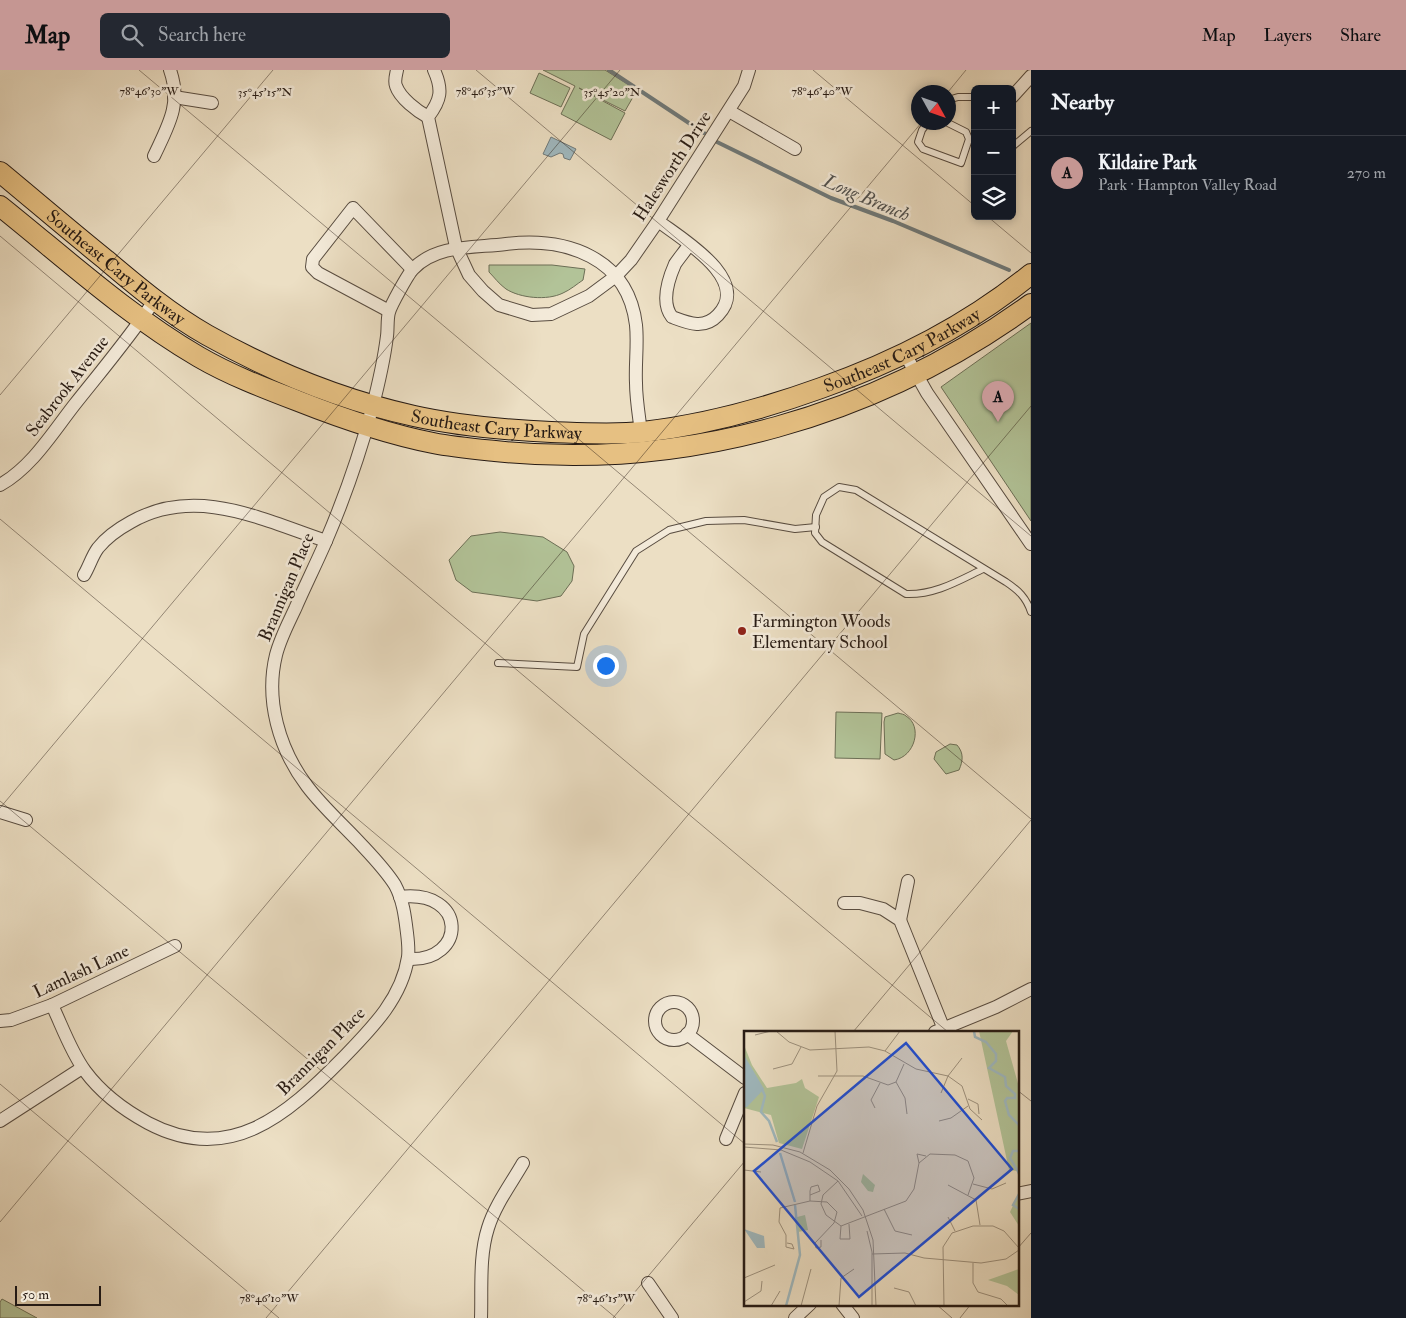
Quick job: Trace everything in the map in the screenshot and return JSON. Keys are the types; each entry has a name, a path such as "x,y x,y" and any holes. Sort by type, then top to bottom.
{"main road":[{"name":"Southeast Cary Parkway","path":"0,172 154,301 205,334 250,358 297,378 373,406 439,421 512,430 578,433 641,432 718,420 778,404 845,380 922,346 994,303 1031,274"},
{"name":"Southeast Cary Parkway","path":"0,206 141,320 199,357 234,374 322,410 366,425 434,443 510,453 561,456 645,452 724,441 784,426 856,400 917,374 980,339 1031,304"}],"street":[{"path":"154,156 174,110 174,86 170,70"},
{"path":"397,70 395,77 396,86 413,108 428,117 440,98 440,89 434,70"},
{"name":"Halesworth Drive","path":"428,117 456,247 469,275 499,305 532,316 551,314 589,296 616,276 631,260 744,86 750,70"},
{"path":"1016,93 1031,76"},
{"path":"174,97 212,103"},
{"path":"728,111 795,149"},
{"path":"412,270 353,208 313,258 312,267 318,273 389,311 412,270 429,258 456,247 475,248 526,242 560,245 584,252 600,261 616,276 632,306 636,325 636,383 641,432"},
{"path":"658,220 689,245 717,269 724,280 728,291 720,313 712,321 703,325 688,323 672,317 665,304 676,264 689,245"},
{"name":"Seabrook Avenue","path":"0,485 25,466 36,453 154,301"},
{"name":"Brannigan Place","path":"52,1005 82,1068 118,1104 161,1130 176,1135 201,1138 226,1137 248,1131 278,1116 300,1100 368,1032 385,1011 395,994 403,977 409,949 400,897 394,884 383,869 307,786 291,761 274,714 272,682 278,646 326,541 345,491 373,406 384,354 389,311"},
{"path":"905,354 1031,544"},
{"path":"84,575 98,548 116,532 137,519 168,507 200,505 226,508 326,541"},
{"path":"0,812 26,820"},
{"path":"908,881 900,920 939,1029 996,1007 1031,989"},
{"path":"400,897 424,897 436,902 446,909 452,923 449,938 436,954 426,959 408,960"},
{"path":"844,904 860,903 883,909 900,920"},
{"name":"Lamlash Lane","path":"0,1021 12,1020 52,1005 175,946"},
{"path":"687,1034 744,1077"},
{"path":"0,1121 82,1068"},
{"path":"726,1139 744,1095"},
{"path":"481,1318 483,1257 488,1229 498,1205 523,1163"},
{"path":"1018,1194 1031,1191"},
{"path":"648,1283 672,1318"},
{"path":"795,1318 808,1306"},
{"path":"844,1306 853,1318"}],"lane":[{"path":"956,98 971,97"},
{"path":"956,127 966,132 971,138"},
{"path":"922,130 918,142 923,149 961,163 971,144"},
{"path":"1016,144 1031,131"},
{"path":"983,569 945,588 921,595 906,594 822,542 816,533 816,515 824,497 839,487 856,490 1020,592 1028,603 1031,612"},
{"path":"498,663 577,667 584,634 636,551 669,530 706,521 744,520 796,529 816,527"}],"green space":[{"path":"543,70 605,70 637,90 625,111 579,88 625,113 611,140 561,114 575,86"},
{"path":"539,73 570,88 561,107 530,93"},
{"path":"489,265 552,265 585,269 583,280 566,292 542,298 519,295 506,289 489,272"},
{"path":"1031,323 1031,521 941,387"},
{"path":"500,532 543,537 567,552 574,566 572,581 561,596 537,601 472,592 456,580 449,560 471,536"},
{"path":"836,712 882,713 880,759 835,758"},
{"path":"898,713 911,721 915,734 912,747 901,758 894,760 885,754 884,722 885,717"},
{"path":"950,744 957,745 962,754 962,760 959,770 946,774 934,759 936,752"},
{"path":"2,1299 37,1318 0,1318 0,1302"}],"water":[{"path":"551,137 576,149 570,160 564,158 563,154 560,153 551,157 543,154"}],"waterway":[{"name":"Long Branch","path":"609,70 704,133"},
{"name":"Long Branch","path":"717,142 831,198 893,221 1009,270"}],"place":[{"name":"Kildaire Park","path":"998,422"},
{"name":"Farmington Woods Elementary School","path":"742,631"}]}
